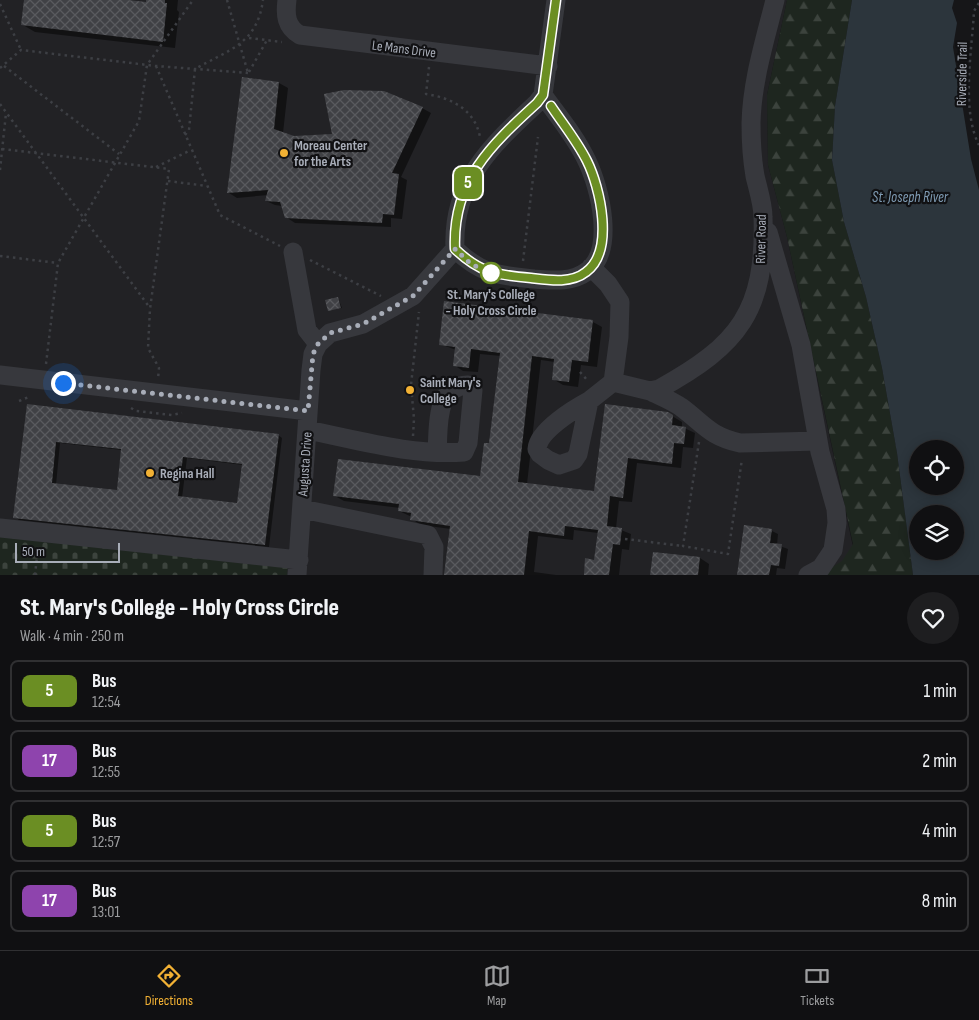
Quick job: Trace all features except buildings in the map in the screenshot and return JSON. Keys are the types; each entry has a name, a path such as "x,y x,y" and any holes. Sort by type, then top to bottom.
{"street":[{"name":"Le Mans Drive","path":"287,0 287,21 293,31 300,35 548,66"},
{"path":"293,252 307,330 318,344 330,333 363,324 413,296 455,249 457,220 466,187 476,166 490,148 543,95 556,0"},
{"name":"River Road","path":"650,391 683,376 726,343 743,323 758,290 763,215 752,152 752,102 775,0"},
{"path":"455,249 471,264 483,270 555,281 573,278 587,272 597,259 602,242 603,218 599,193 587,160 543,95"},
{"path":"763,215 801,345 818,441 832,492 837,523 836,538 828,561 821,568 808,575"},
{"path":"590,267 608,284 620,302 619,338 613,382"},
{"name":"Augusta Drive","path":"298,568 313,354 318,344"},
{"path":"0,375 308,411"},
{"path":"590,394 613,382 650,391 680,406 713,434 728,440 745,443 818,441"},
{"path":"307,430 412,450 437,452"},
{"path":"302,509 428,535 434,547 433,575"},
{"path":"0,528 298,568"}],"path":[{"path":"44,380 58,262 139,121 147,65 192,0"},
{"path":"227,0 248,73"},
{"path":"195,69 249,38 260,18 262,0"},
{"name":"Riverside Trail","path":"979,3 974,11 970,95 972,126 979,145"},
{"path":"0,4 21,50"},
{"path":"249,38 287,43"},
{"path":"248,73 266,40"},
{"path":"0,68 21,50 156,66 248,73"},
{"path":"430,61 426,94 441,96 461,106 476,123 481,144 490,148"},
{"path":"3,66 120,154"},
{"path":"156,66 220,215 398,304 419,311"},
{"path":"185,135 189,130 195,69"},
{"path":"0,104 150,309"},
{"path":"0,170 6,113"},
{"path":"521,277 538,138"},
{"path":"2,149 169,169 150,309 148,348 158,368 158,394"},
{"path":"155,168 191,150"},
{"path":"168,181 207,186"},
{"path":"0,256 58,262"},
{"path":"412,450 414,419 411,385 420,306"},
{"path":"580,372 590,394"},
{"path":"682,546 702,426"},
{"path":"625,539 728,554 745,443"},
{"path":"35,575 40,532"}],"shaded area":[{"name":"Saint Mary's College","path":"0,0 787,0 767,95 768,165 787,237 859,575 0,575"}],"green space":[{"path":"787,0 852,0 835,106 832,160 844,222 866,297 882,368 897,453 909,544 909,560 911,560 913,575 820,575 842,561 853,544 787,237 768,165 767,95"},
{"path":"0,534 288,565 287,575 0,575"}],"water":[{"name":"St. Joseph River","path":"852,0 954,0 952,8 957,23 953,47 971,159 979,190 979,575 913,575 911,560 964,560 964,505 909,505 909,544 897,453 882,368 866,297 844,222 832,160 835,106"}],"bus line":[{"name":"5","path":"551,106 578,144 594,176 603,218 602,242 597,259 587,272 573,278 555,281 490,272 471,264 455,249 454,235 458,212 466,187 476,166 490,148 543,95 547,78 556,0"}],"place":[{"name":"Moreau Center for the Arts","path":"284,153"},
{"name":"St. Mary's College - Holy Cross Circle","path":"491,273"},
{"name":"Saint Mary's College","path":"410,390"},
{"name":"Regina Hall","path":"150,473"}],"route":[{"path":"63,383 308,411 313,354 318,344 330,333 363,324 413,296 455,249 471,264 491,273"}]}
